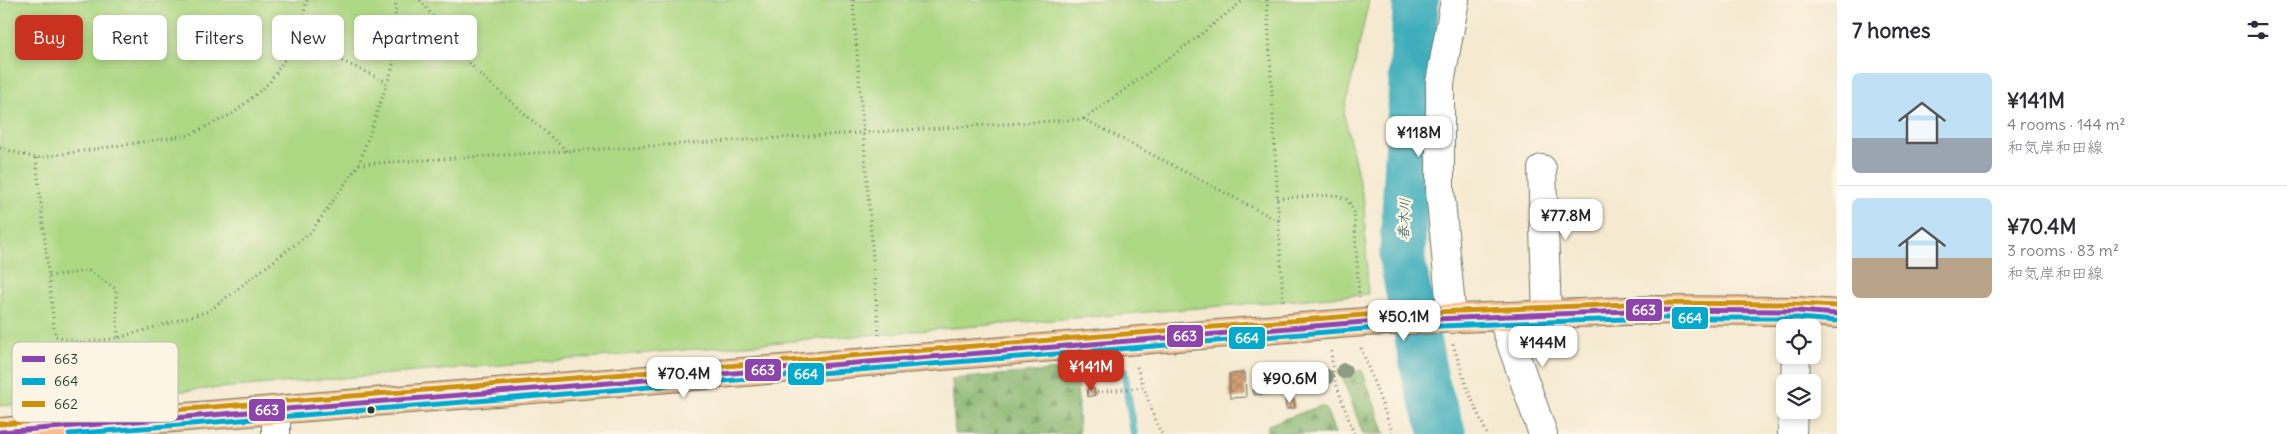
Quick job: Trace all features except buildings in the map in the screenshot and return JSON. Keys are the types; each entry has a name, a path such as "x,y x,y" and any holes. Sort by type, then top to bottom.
{"main road":[{"path":"0,432 276,422 1362,314 1447,319 1652,310 1798,319 1837,314"}],"street":[{"path":"1447,319 1440,190 1440,83 1455,0"},
{"path":"1542,170 1547,315"},
{"path":"1502,317 1544,434"},
{"path":"1792,434 1793,419"}],"path":[{"path":"303,15 307,0"},
{"path":"93,342 118,338 210,312 311,232 359,164 393,66 396,0"},
{"path":"420,0 475,70 567,151"},
{"path":"853,0 879,340"},
{"path":"1084,120 1195,39 1244,0"},
{"path":"1267,0 1283,308"},
{"path":"0,148 36,158 189,135 234,113 270,82 284,60"},
{"path":"340,60 387,82"},
{"path":"359,164 1084,120 1279,221"},
{"path":"36,158 55,336 74,342"},
{"path":"1277,198 1335,195 1348,200 1354,212 1362,314"},
{"path":"49,276 89,271 116,288 118,338"},
{"path":"1447,319 1467,388 1487,434"},
{"path":"1331,349 1334,378 1354,434"},
{"path":"1361,349 1393,434"},
{"path":"1136,363 1162,434"},
{"path":"1097,392 1144,387"}],"green space":[{"path":"0,0 1369,0 1344,114 1364,202 1368,294 178,391 178,342 12,342 12,405 0,406"},
{"path":"1072,369 1077,375 1079,434 955,434 952,379"},
{"path":"1362,370 1385,434 1363,434 1342,376"},
{"path":"1320,406 1326,408 1335,434 1266,434 1268,425"}],"waterway":[{"name":"春木川","path":"1416,0 1402,259 1426,382 1443,434"},
{"path":"1124,371 1134,434"}],"transit line":[{"name":"662","path":"178,410 1363,315 1652,303 1837,306"},
{"name":"663","path":"178,418 1364,322 1652,310 1798,311 1837,314"},
{"name":"664","path":"69,434 1364,329 1652,318 1798,318 1836,321"},
{"name":"662","path":"0,424 25,422"},
{"name":"663","path":"0,432 124,422"}]}
